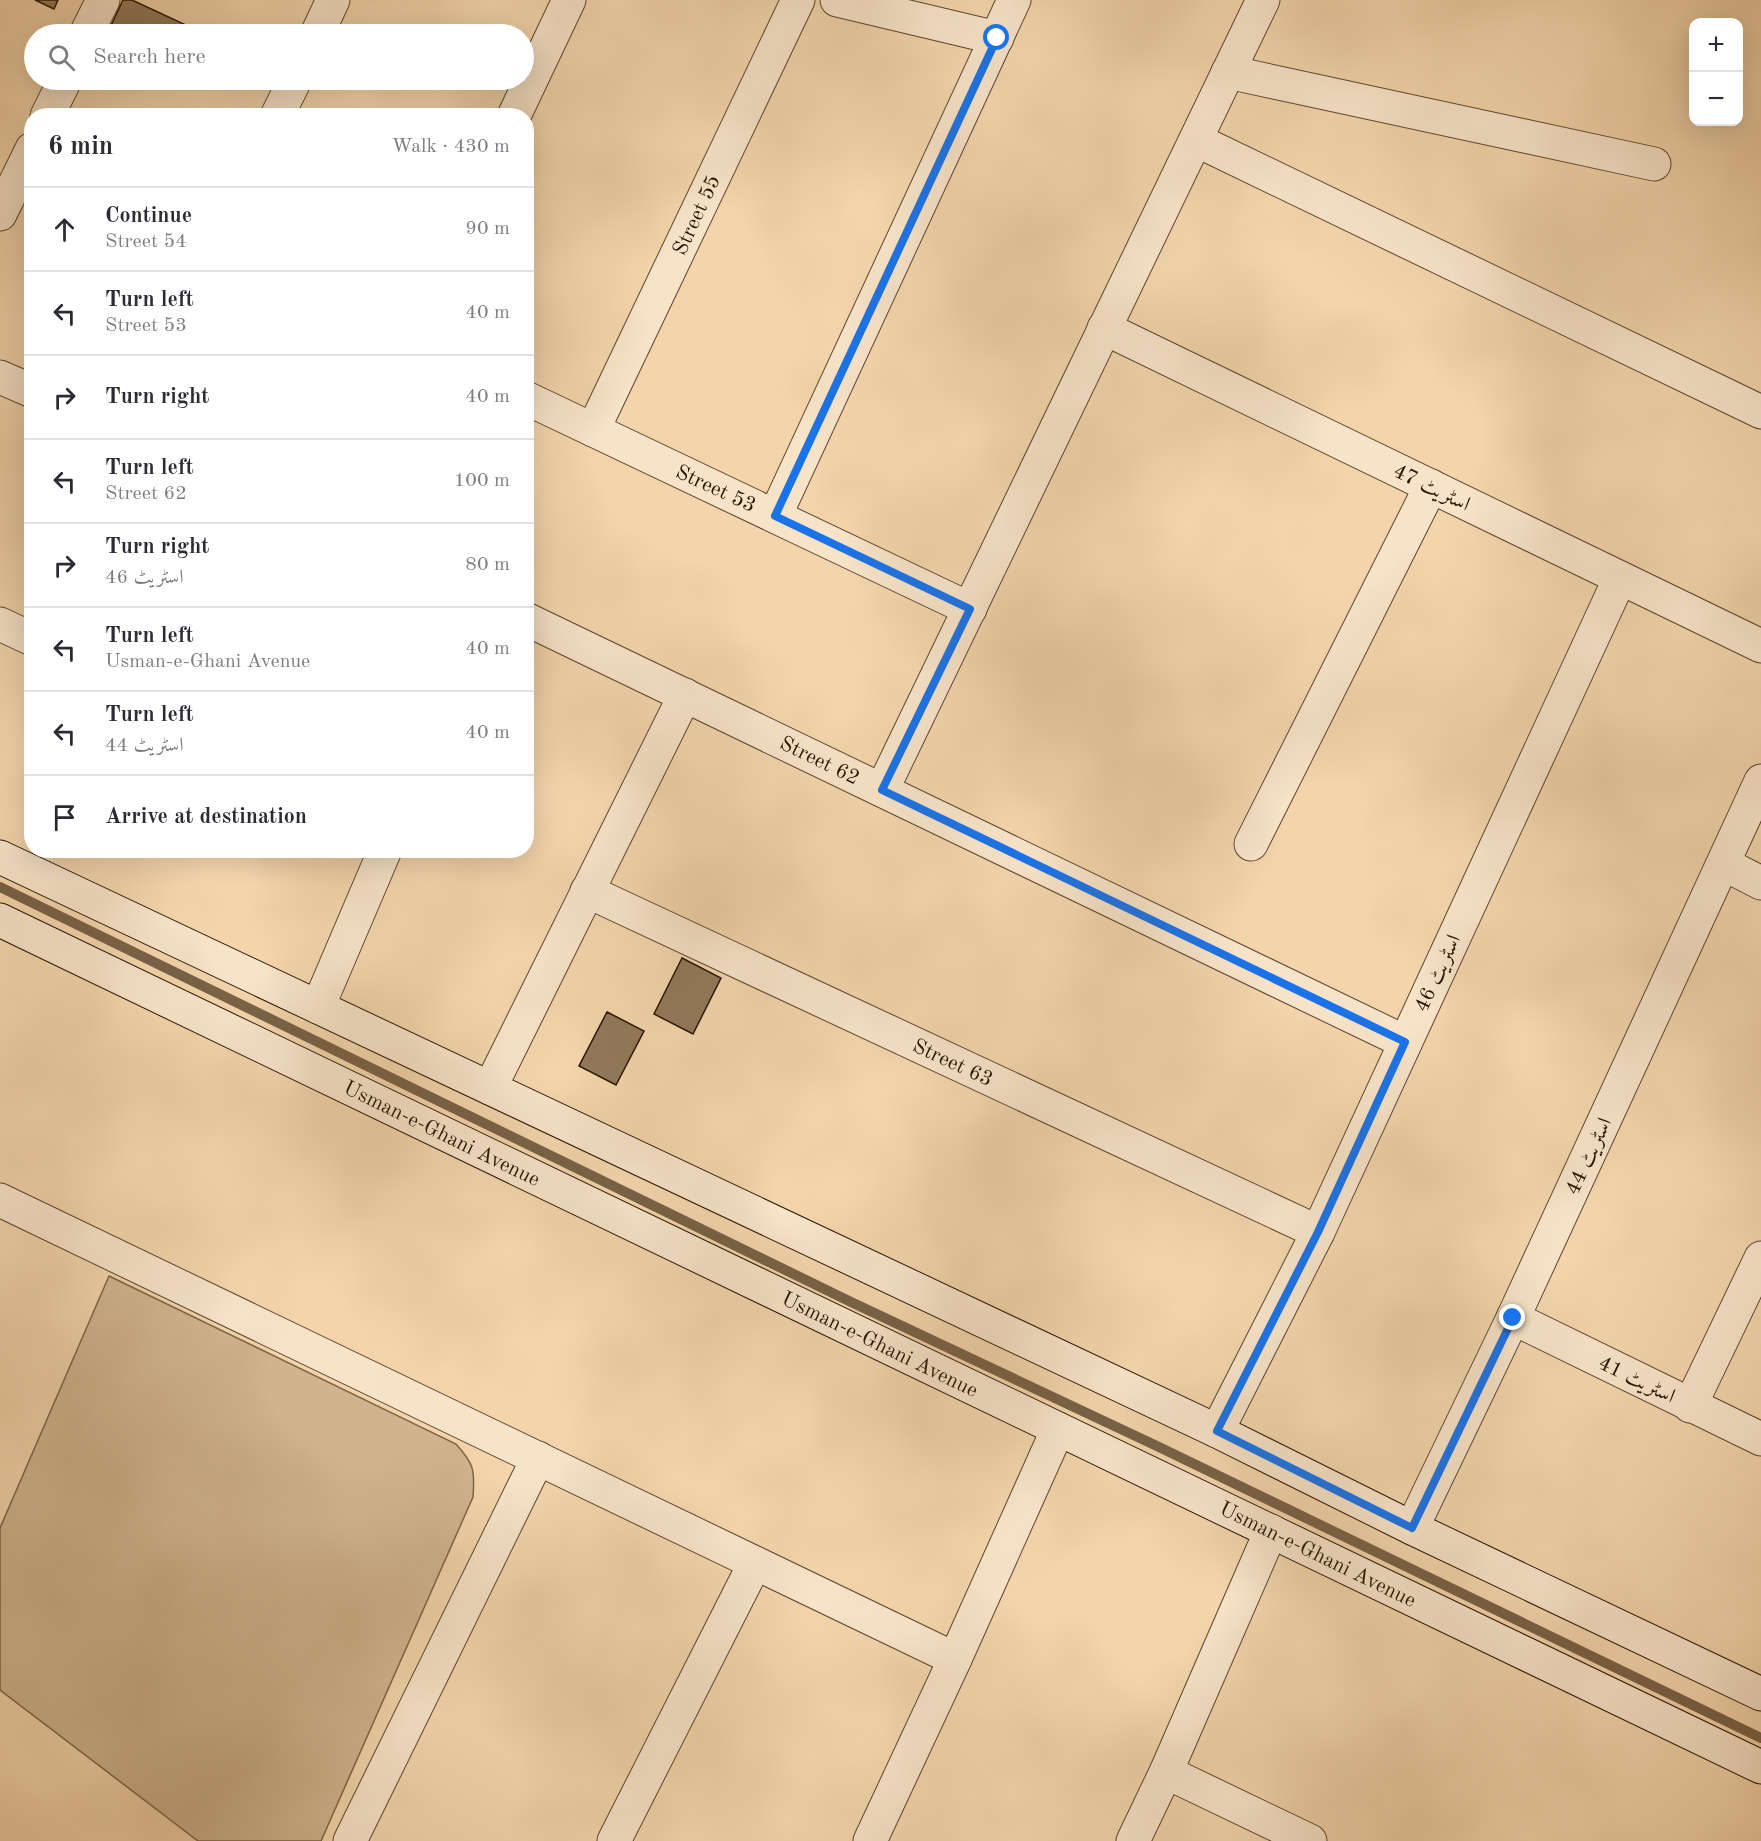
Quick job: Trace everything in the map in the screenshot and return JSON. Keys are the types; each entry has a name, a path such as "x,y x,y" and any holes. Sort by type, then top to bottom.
{"street":[{"path":"91,24 103,0"},
{"path":"322,24 333,0"},
{"path":"534,74 569,0"},
{"name":"Street 55","path":"593,430 798,0"},
{"path":"837,0 997,38"},
{"path":"775,516 1014,0"},
{"path":"882,790 1263,0"},
{"path":"1228,72 1654,164"},
{"path":"51,108 60,90"},
{"path":"281,108 290,90"},
{"path":"518,108 526,90"},
{"path":"1196,140 1761,412"},
{"path":"0,214 24,164"},
{"name":"اسٹریٹ 47","path":"1104,328 1761,646"},
{"path":"0,377 24,388"},
{"name":"Street 53","path":"534,402 970,609"},
{"path":"1251,844 1431,486"},
{"name":"اسٹریٹ 46","path":"1217,1431 1318,1232 1620,578"},
{"name":"Street 62","path":"534,623 1405,1042"},
{"path":"0,624 24,635"},
{"path":"489,1088 686,695"},
{"name":"اسٹریٹ 44","path":"1412,1528 1513,1318 1761,781"},
{"path":"0,856 1217,1431 1412,1528 1761,1694"},
{"path":"318,1007 382,858"},
{"path":"1724,864 1761,884"},
{"name":"Street 63","path":"588,891 1318,1232"},
{"name":"Usman-e-Ghani Avenue","path":"0,920 1761,1767"},
{"path":"0,1200 955,1659"},
{"path":"1690,1406 1761,1258"},
{"name":"اسٹریٹ 41","path":"1513,1318 1761,1439"},
{"path":"870,1841 1058,1429"},
{"path":"350,1841 538,1458"},
{"path":"1132,1841 1166,1772 1271,1531"},
{"path":"614,1841 755,1563"},
{"path":"1166,1772 1310,1841"}],"shaded area":[{"path":"109,1276 456,1444 470,1462 474,1480 473,1497 321,1841 198,1841 0,1690 0,1528"}],"building":[{"path":"35,0 58,0 54,9"},
{"path":"123,0 132,0 184,24 112,24"},
{"path":"682,958 721,978 693,1034 654,1014"},
{"path":"607,1012 644,1031 616,1085 579,1066"}],"waterway":[{"path":"0,887 851,1302 1159,1447 1761,1738"}],"route":[{"path":"997,38 775,516 970,609 882,790 1405,1042 1318,1232 1217,1431 1412,1528 1513,1318"}]}
